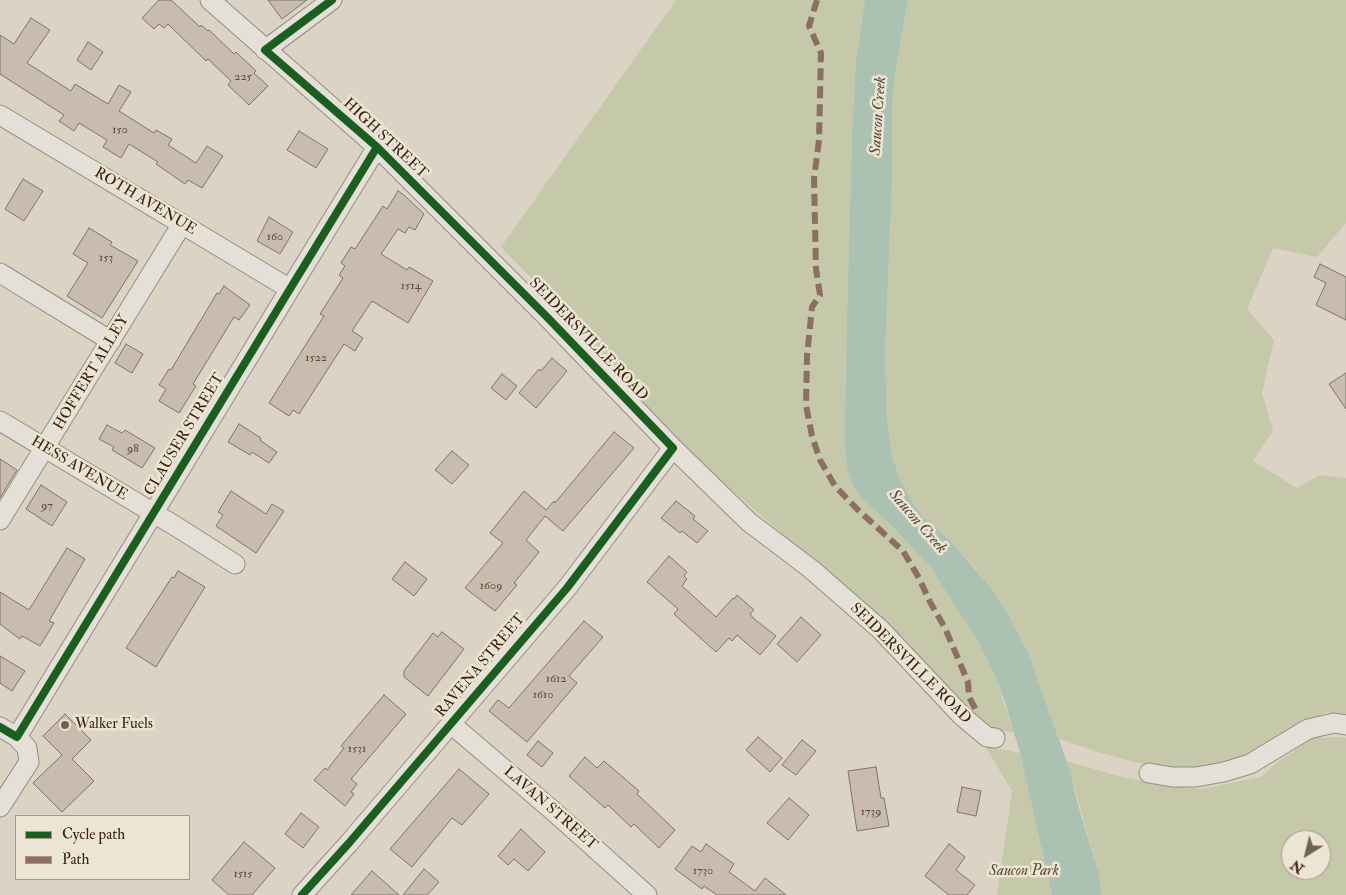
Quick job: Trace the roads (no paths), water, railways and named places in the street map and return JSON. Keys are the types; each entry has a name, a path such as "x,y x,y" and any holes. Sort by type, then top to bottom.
{"street":[{"name":"HIGH STREET","path":"210,0 377,148 482,252"},
{"path":"265,50 332,0"},
{"name":"ROTH AVENUE","path":"0,115 290,289"},
{"name":"CLAUSER STREET","path":"17,737 377,148"},
{"name":"HOFFERT ALLEY","path":"0,520 46,449 182,224"},
{"name":"SEIDERSVILLE ROAD","path":"482,252 673,448 749,522 811,569 881,630 962,716 987,737 995,738"},
{"path":"0,273 111,341"},
{"name":"HESS AVENUE","path":"0,421 235,564"},
{"name":"RAVENA STREET","path":"302,895 350,843 567,588 673,448"},
{"path":"1149,773 1172,777 1196,777 1224,772 1250,764 1308,729 1334,723 1346,725"},
{"name":"LAVAN STREET","path":"451,724 552,810 647,895"},
{"path":"0,727 17,737 27,748 29,762 0,807"}],"water":[{"name":"Saucon Creek","path":"865,0 908,0 895,73 892,109 892,183 885,352 887,422 892,455 900,480 911,500 924,518 950,540 992,589 1008,614 1029,654 1070,771 1098,871 1102,895 1052,895 1020,753 995,676 978,641 930,566 895,529 863,500 853,485 847,466 845,443 852,130 856,60"}],"place":[{"name":"Walker Fuels","path":"65,725"}],"park label":[{"name":"Saucon Park","path":"1024,872"}]}
